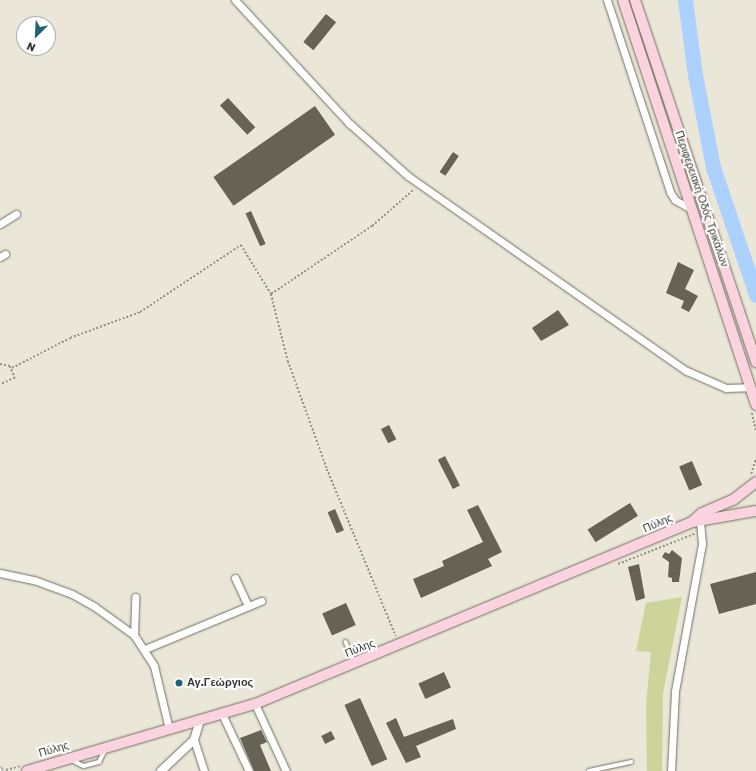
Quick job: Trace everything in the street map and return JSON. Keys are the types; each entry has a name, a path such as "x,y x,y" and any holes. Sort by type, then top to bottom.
{"main road":[{"name":"Περιφερειακή Οδός Τρικάλων","path":"623,0 756,405"},
{"name":"Περιφερειακή Οδός Τρικάλων","path":"635,0 756,362"},
{"path":"698,525 702,513 732,500 756,482"},
{"path":"698,525 756,511"},
{"name":"Πύλης","path":"31,769 255,704 698,525"}],"street":[{"path":"235,0 350,124 419,183 692,374 726,388 749,387"},
{"path":"607,0 670,192 675,200 691,209"},
{"path":"0,224 16,214"},
{"path":"671,771 675,691 702,544 698,525"},
{"path":"0,573 34,580 72,594 96,607 134,635 145,649 155,671 169,729"},
{"path":"235,578 248,606"},
{"path":"134,635 135,597"},
{"path":"145,649 261,601"},
{"path":"255,704 286,771"},
{"path":"222,714 249,771"},
{"path":"161,771 194,740 200,720"},
{"path":"194,740 204,771"}],"lane":[{"path":"346,642 355,664"},
{"path":"589,771 631,762"}],"path":[{"path":"271,294 372,226 419,183"},
{"path":"0,364 12,368 70,338 140,312 241,244 271,294 288,361 327,469 396,638 404,636"},
{"path":"0,386 15,378 12,368"},
{"path":"613,566 698,525"},
{"path":"1,771 31,769"}],"green space":[{"path":"682,597 663,693 662,771 647,771 646,705 651,652 636,651 646,603"}],"building":[{"path":"326,14 336,22 313,50 303,42"},
{"path":"228,98 255,127 247,135 220,106"},
{"path":"315,106 335,135 234,206 213,177"},
{"path":"453,152 459,156 445,176 440,172"},
{"path":"251,211 266,244 260,246 246,213"},
{"path":"678,262 694,270 685,289 698,296 689,312 681,308 684,301 666,293"},
{"path":"558,310 569,325 541,341 532,328"},
{"path":"389,425 396,439 388,443 381,429"},
{"path":"445,456 460,485 453,489 438,460"},
{"path":"692,461 702,485 689,490 679,466"},
{"path":"630,503 638,516 596,542 588,529"},
{"path":"478,505 502,552 488,559 492,566 421,598 413,579 444,566 442,561 483,542 467,510"},
{"path":"335,509 344,530 337,533 328,512"},
{"path":"672,550 682,558 679,582 672,582 672,578 668,577 669,562 662,557 665,552 669,554"},
{"path":"639,564 645,598 636,601 628,567"},
{"path":"756,572 756,604 719,614 710,584"},
{"path":"346,603 356,625 332,636 322,614"},
{"path":"444,672 451,688 425,699 418,683"},
{"path":"360,698 387,759 372,766 344,705"},
{"path":"396,718 404,737 453,719 456,729 416,746 421,757 406,763 386,723"},
{"path":"261,730 267,742 260,745 271,771 254,771 240,738"},
{"path":"331,731 335,739 325,744 321,736"}],"waterway":[{"path":"685,0 695,75 713,167 756,295"}],"place":[{"name":"Αγ.Γεώργιος","path":"179,683"}]}
